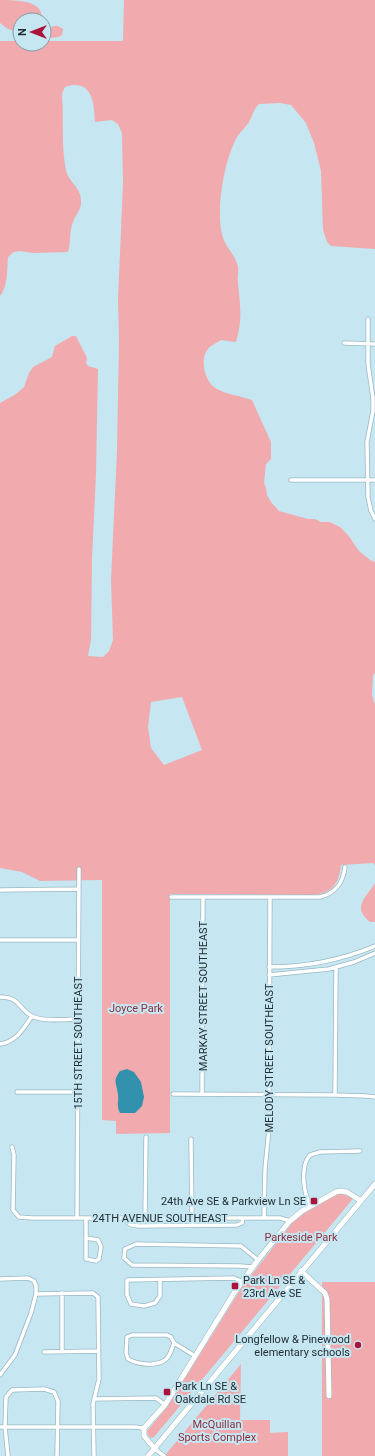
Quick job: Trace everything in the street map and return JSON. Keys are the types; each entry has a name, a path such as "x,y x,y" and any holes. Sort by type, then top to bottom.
{"street":[{"path":"368,319 368,364 373,404 367,442 368,480 369,504 375,519"},
{"path":"344,343 375,344"},
{"path":"291,480 375,480"},
{"path":"170,897 313,898 326,896 340,884 345,867"},
{"name":"15TH STREET SOUTHEAST","path":"77,1218 79,869"},
{"path":"0,890 79,889"},
{"name":"MARKAY STREET SOUTHEAST","path":"202,1094 203,897"},
{"name":"MELODY STREET SOUTHEAST","path":"264,1218 265,1169 269,1129 270,1095 270,898"},
{"path":"0,940 78,940"},
{"path":"269,967 308,965 353,955 375,946"},
{"path":"269,975 336,968 375,953"},
{"path":"335,1095 336,968"},
{"path":"0,997 14,1000 32,1016 40,1019 78,1019"},
{"path":"0,1044 4,1044 16,1037 32,1016"},
{"path":"17,1092 78,1092"},
{"path":"173,1094 335,1095 375,1097"},
{"path":"145,1218 146,1137"},
{"path":"191,1139 192,1225"},
{"name":"24TH AVENUE SOUTHEAST","path":"12,1147 14,1155 13,1210 19,1217 283,1218 290,1221"},
{"path":"311,1206 306,1198 305,1189 305,1166 310,1155 320,1152 360,1151"},
{"path":"148,1456 375,1184"},
{"path":"164,1456 155,1449 144,1436 144,1428 165,1405 195,1356 258,1260 297,1214 330,1194 341,1190 352,1194 361,1201"},
{"path":"86,1218 86,1238 86,1259 96,1261 99,1259 101,1247 98,1240 86,1238"},
{"path":"126,1218 127,1222 133,1226 237,1225 242,1223 243,1218"},
{"path":"253,1267 132,1265 124,1258 125,1249 136,1244 241,1246 258,1260"},
{"path":"301,1271 325,1293 327,1300 329,1396"},
{"path":"0,1279 28,1278 34,1281 36,1286 36,1294 31,1313 15,1355 0,1375"},
{"path":"160,1280 160,1296 155,1303 144,1306 131,1304 127,1295 127,1280 234,1278 243,1282"},
{"path":"62,1293 62,1351"},
{"path":"36,1294 93,1293 98,1296 98,1379 94,1399 94,1456"},
{"path":"174,1343 169,1356 165,1360 155,1363 136,1363 128,1360 126,1353 127,1337 132,1335 171,1337 174,1343 195,1356"},
{"path":"44,1352 98,1351"},
{"path":"8,1456 6,1397 12,1390 44,1389 54,1392 58,1401 57,1456"},
{"path":"94,1399 156,1398 165,1405"},
{"path":"0,1427 144,1428"}],"green space":[{"path":"0,0 28,2 39,8 41,12 12,12 12,30 0,23"},
{"name":"Joyce Park","path":"124,0 375,0 375,249 331,246 327,242 323,230 321,171 314,143 306,123 291,105 280,103 259,104 254,110 249,122 237,137 228,160 222,186 220,224 225,243 237,263 240,326 236,342 221,340 212,345 205,353 204,364 209,382 217,389 252,400 271,442 271,459 266,464 264,483 267,495 271,502 279,511 308,519 315,519 321,522 330,522 340,527 348,535 359,551 375,562 375,673 373,675 372,695 375,705 375,865 373,863 341,865 336,882 330,890 313,895 170,894 170,1133 116,1134 116,1121 102,1120 102,880 40,881 22,872 0,868 0,403 16,394 24,387 33,367 52,357 55,346 72,336 76,336 87,358 86,363 88,366 98,369 91,640 88,656 103,657 109,651 113,640 111,580 117,451 119,341 118,299 123,183 122,133 118,124 112,120 95,122 94,107 90,94 81,86 74,85 65,87 62,96 64,161 67,174 79,192 81,203 80,209 72,226 68,252 14,252 8,257 6,282 0,296 0,41 12,41 12,52 52,52 52,41 123,41","holes":["182,697 202,750 164,765 151,748 148,727 151,702"]},
{"path":"58,26 63,29 62,35 52,38 52,27"},
{"path":"375,883 375,922 370,922 362,912 361,907 364,898"},
{"name":"Parkeside Park","path":"340,1193 352,1198 352,1200 154,1437 151,1438 147,1431 167,1407 242,1287 293,1222 310,1209"},
{"path":"322,1282 375,1282 375,1456 322,1456"},
{"name":"McQuillan Sports Complex","path":"241,1364 240,1420 270,1420 270,1433 288,1432 288,1456 167,1456 166,1454"}],"water":[{"path":"127,1069 134,1072 141,1082 144,1097 142,1106 135,1113 120,1113 118,1108 116,1078 120,1071"}],"place":[{"name":"24th Ave SE & Parkview Ln SE","path":"314,1201"},
{"name":"Park Ln SE & 23rd Ave SE","path":"235,1286"},
{"name":"Longfellow & Pinewood elementary schools","path":"358,1345"},
{"name":"Park Ln SE & Oakdale Rd SE","path":"167,1392"}]}
